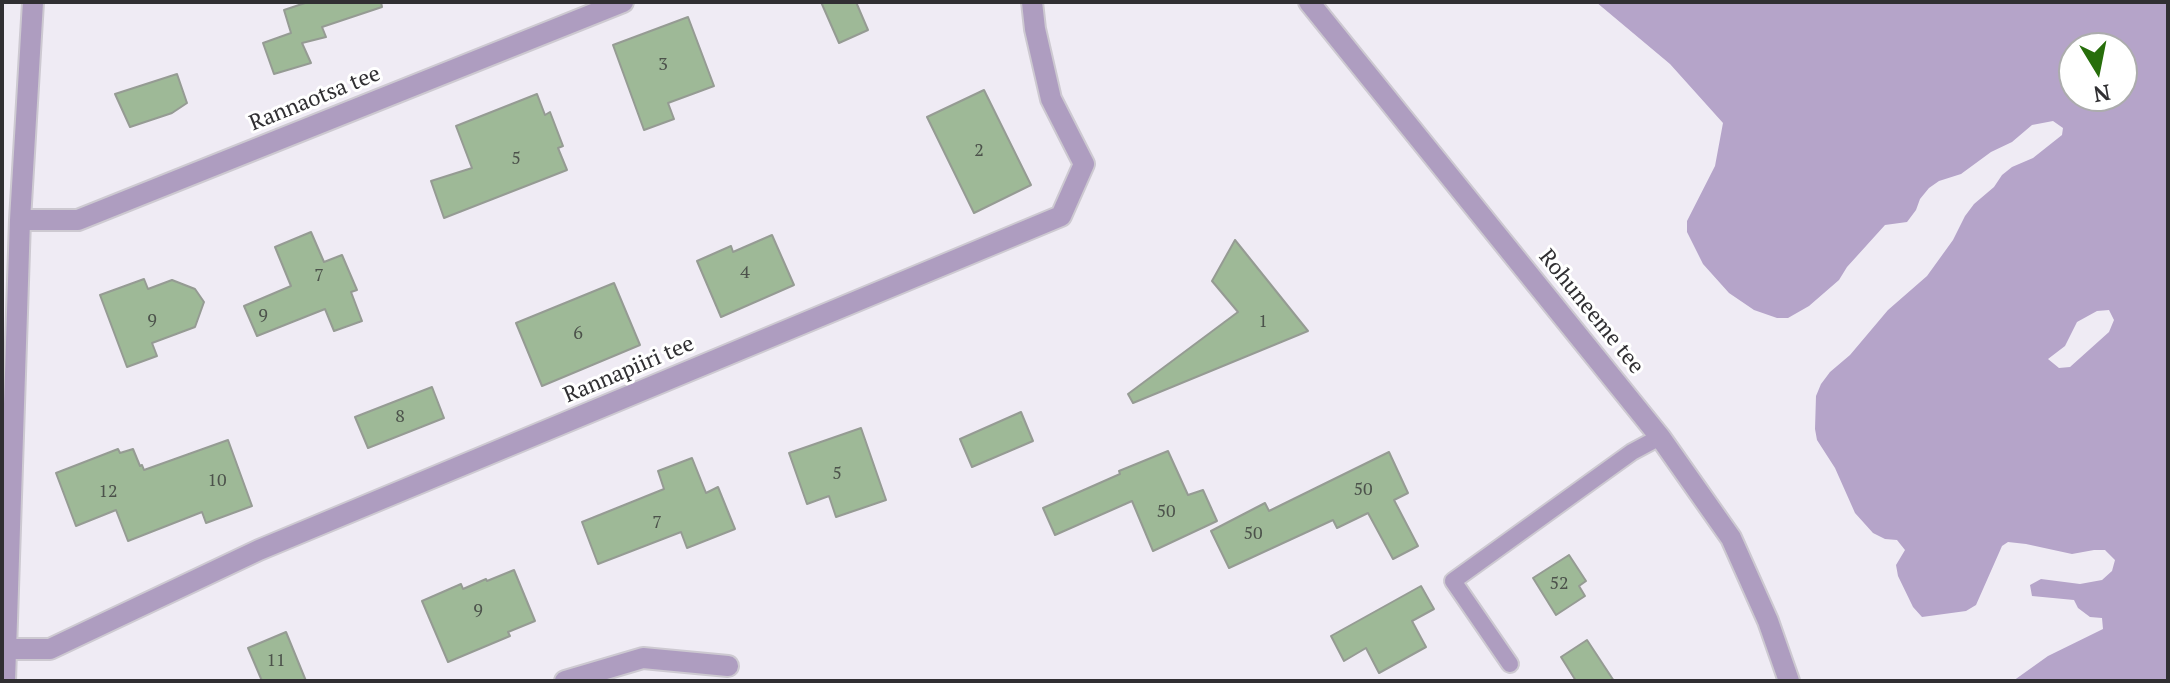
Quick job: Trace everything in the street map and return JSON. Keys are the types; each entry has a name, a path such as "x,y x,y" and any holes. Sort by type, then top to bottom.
{"street":[{"path":"5,681 20,220 33,2"},
{"name":"Rannaotsa tee","path":"20,220 78,220 623,2"},
{"name":"Rannapiiri tee","path":"6,649 50,649 259,550 1061,216 1084,164 1051,99 1032,2"},
{"name":"Rohuneeme tee","path":"1309,2 1660,437 1731,538 1768,621 1789,681"},
{"path":"565,681 643,658 728,666"}],"lane":[{"path":"1510,664 1453,581 1632,452 1660,437"}],"shaded area":[{"path":"1596,2 2168,2 2168,681 2013,681 2048,656 2103,629 2102,618 2090,617 2078,608 2074,600 2032,596 2030,585 2041,579 2080,584 2102,580 2112,571 2115,560 2105,550 2072,554 2008,542 2002,546 1976,605 1966,611 1922,617 1913,607 1898,576 1896,565 1905,550 1897,540 1873,533 1855,513 1835,468 1817,440 1816,396 1830,372 1850,355 1888,310 1927,276 1974,204 2012,167 2033,158 2062,135 2063,128 2053,121 2032,125 2012,142 1991,152 1961,174 1939,181 1920,199 1907,222 1885,225 1839,280 1809,306 1788,318 1777,318 1754,310 1729,293 1703,264 1687,232 1687,221 1715,166 1723,123 1670,64","holes":["2109,310 2114,320 2109,332 2070,367 2059,368 2048,359 2065,346 2077,322 2097,311"]}],"building":[{"path":"308,2 381,2 382,7 322,27 326,37 302,43 311,63 274,74 263,43 291,33 284,10"},
{"path":"821,2 856,2 868,30 839,43"},
{"path":"688,17 714,86 668,103 674,119 644,130 613,45"},
{"path":"177,74 187,103 172,113 130,127 115,94"},
{"path":"984,90 1031,185 974,213 927,117"},
{"path":"537,94 545,115 550,112 563,146 558,148 567,170 444,218 431,181 472,168 456,126"},
{"path":"311,232 324,262 342,255 357,290 351,292 362,321 334,331 325,309 257,336 244,306 291,286 275,247"},
{"path":"772,235 794,285 721,317 697,261 731,246 733,252"},
{"path":"1235,240 1308,331 1133,403 1128,394 1238,312 1212,281"},
{"path":"144,279 148,289 172,280 195,289 204,302 195,327 152,343 157,356 127,367 100,295"},
{"path":"614,283 640,345 542,386 516,323"},
{"path":"432,387 444,418 368,448 355,417"},
{"path":"1021,412 1033,441 972,467 960,439"},
{"path":"861,428 886,500 836,517 829,496 807,504 789,453"},
{"path":"228,440 252,506 206,523 202,512 128,541 116,510 76,526 56,473 118,449 120,453 133,449 144,470"},
{"path":"1168,451 1188,495 1203,490 1217,521 1153,551 1132,501 1055,535 1043,508"},
{"path":"1389,452 1408,493 1394,500 1418,546 1393,559 1368,513 1337,528 1333,520 1229,568 1211,531 1265,503 1269,511"},
{"path":"692,458 706,493 718,487 735,529 687,548 681,532 598,564 582,522 664,489 658,471"},
{"path":"1569,555 1586,581 1579,586 1585,596 1556,615 1533,578"},
{"path":"514,570 535,621 508,632 510,636 448,662 422,601 461,584 463,589"},
{"path":"1421,586 1434,609 1412,621 1426,647 1379,673 1366,648 1344,661 1331,636"},
{"path":"286,632 306,681 262,681 248,648"},
{"path":"1587,640 1614,681 1576,681 1561,657"}]}
